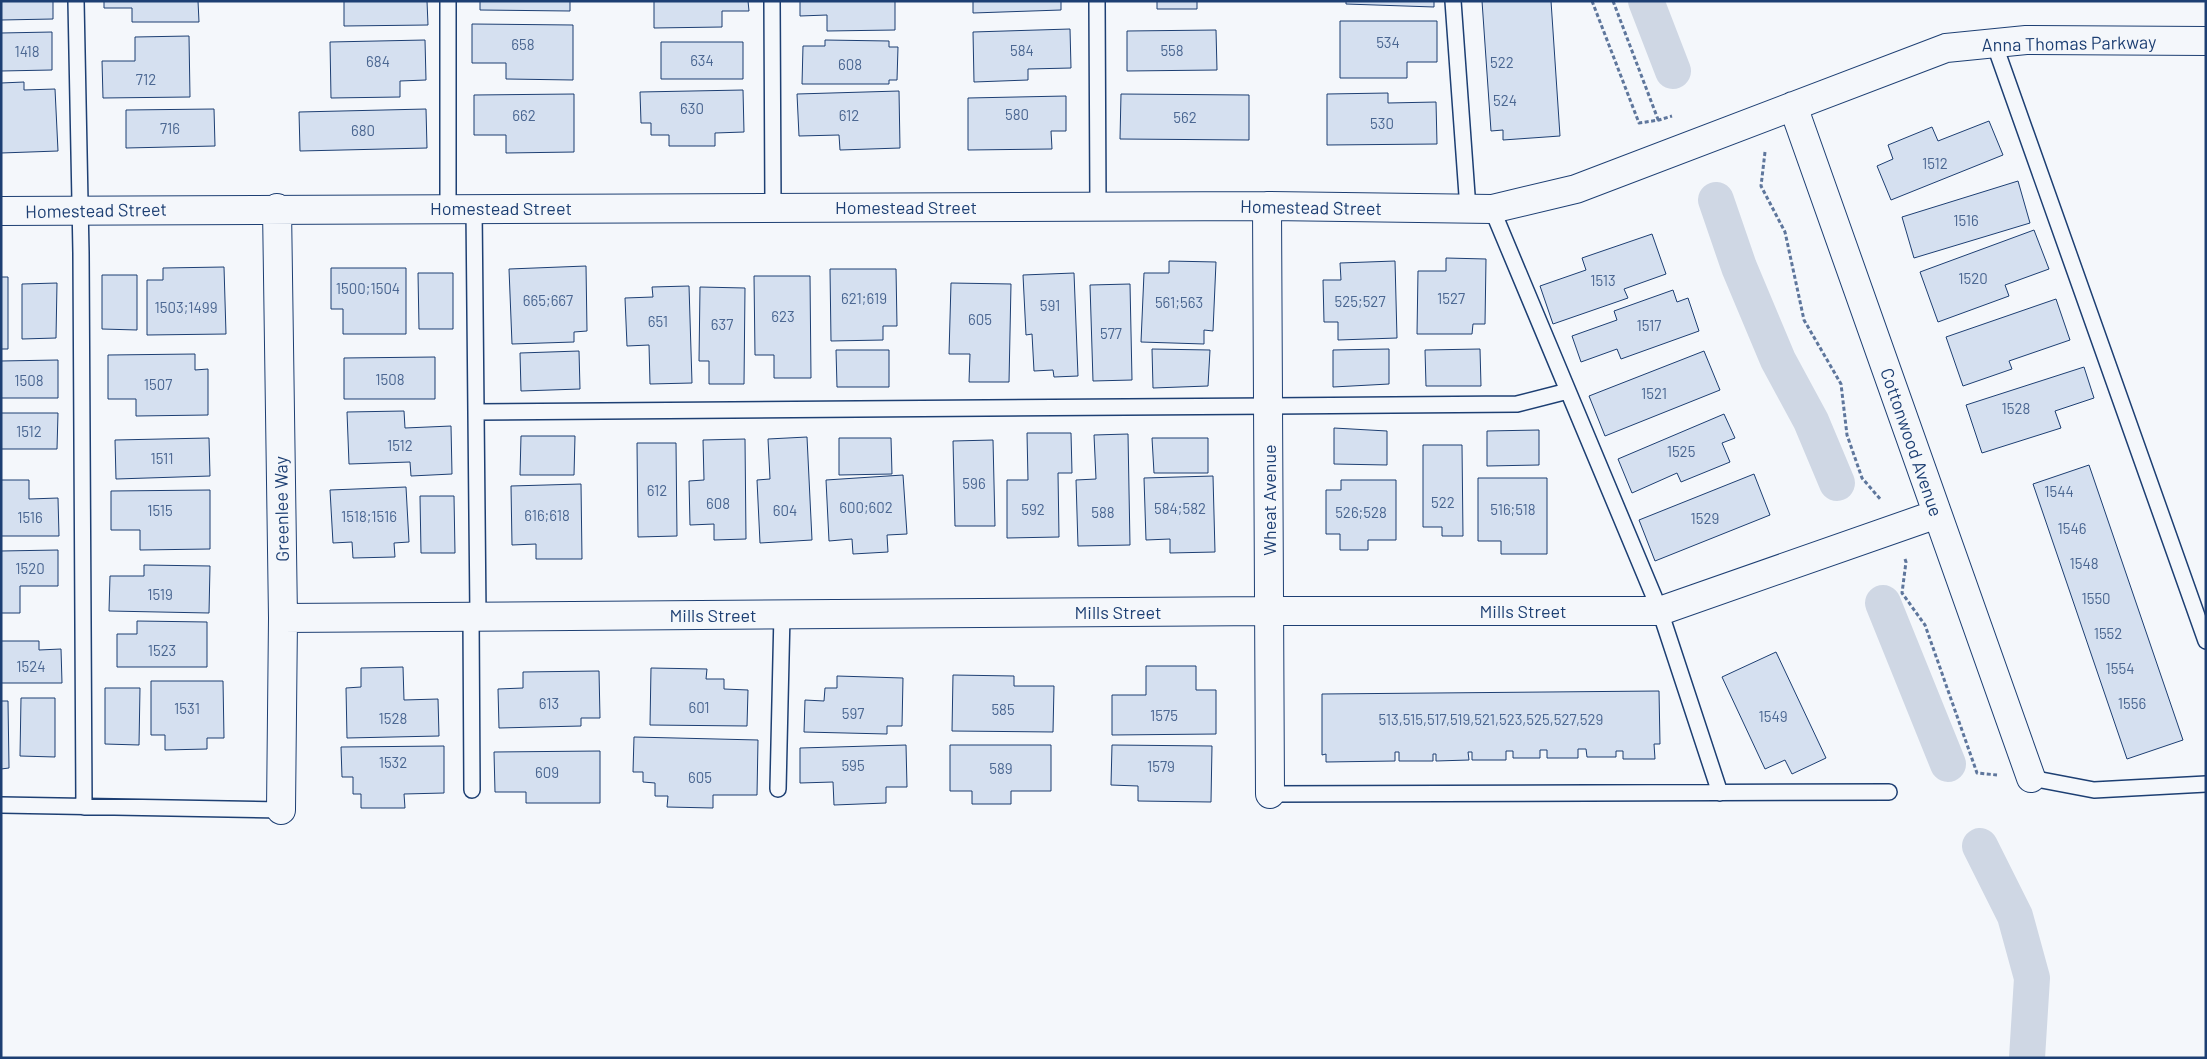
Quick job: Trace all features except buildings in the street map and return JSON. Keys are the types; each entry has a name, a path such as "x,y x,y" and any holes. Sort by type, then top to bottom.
{"street":[{"name":"Anna Thomas Parkway","path":"1793,106 1946,48 2026,40 2206,41"},
{"name":"Homestead Street","path":"1,211 277,208 1098,206 1480,209 1576,189 1793,106"},
{"name":"Cottonwood Avenue","path":"1793,106 2031,778"},
{"name":"Wheat Avenue","path":"1267,206 1270,794"},
{"name":"Greenlee Way","path":"277,208 283,618 281,810"},
{"name":"Mills Street","path":"283,618 1660,610 1937,514"}],"lane":[{"path":"76,1 81,210 84,806"},
{"path":"448,1 476,412 472,790"},
{"path":"772,1 773,207"},
{"path":"1097,1 1098,206"},
{"path":"1453,1 1480,209 1568,391 1660,610 1720,793"},
{"path":"1994,43 2206,642"},
{"path":"476,412 1517,404 1568,391"},
{"path":"778,789 782,614"},
{"path":"2031,778 2094,790 2206,784"},
{"path":"1270,794 1890,792"},
{"path":"1,806 281,810"}],"path":[{"path":"1592,1 1639,122 1659,120"},
{"path":"1613,1 1671,152"},
{"path":"1765,149 1761,186 1785,232 1804,320 1841,384 1847,435 1862,478 1882,501 1895,528 1906,562 1902,593 1924,625 1977,773"}],"waterway":[{"path":"1646,1 1673,71"},
{"path":"1716,200 1739,267 1778,360 1811,421 1837,483"},
{"path":"1883,603 1948,764"},
{"path":"1980,846 2015,916 2032,978 2027,1058"}]}
